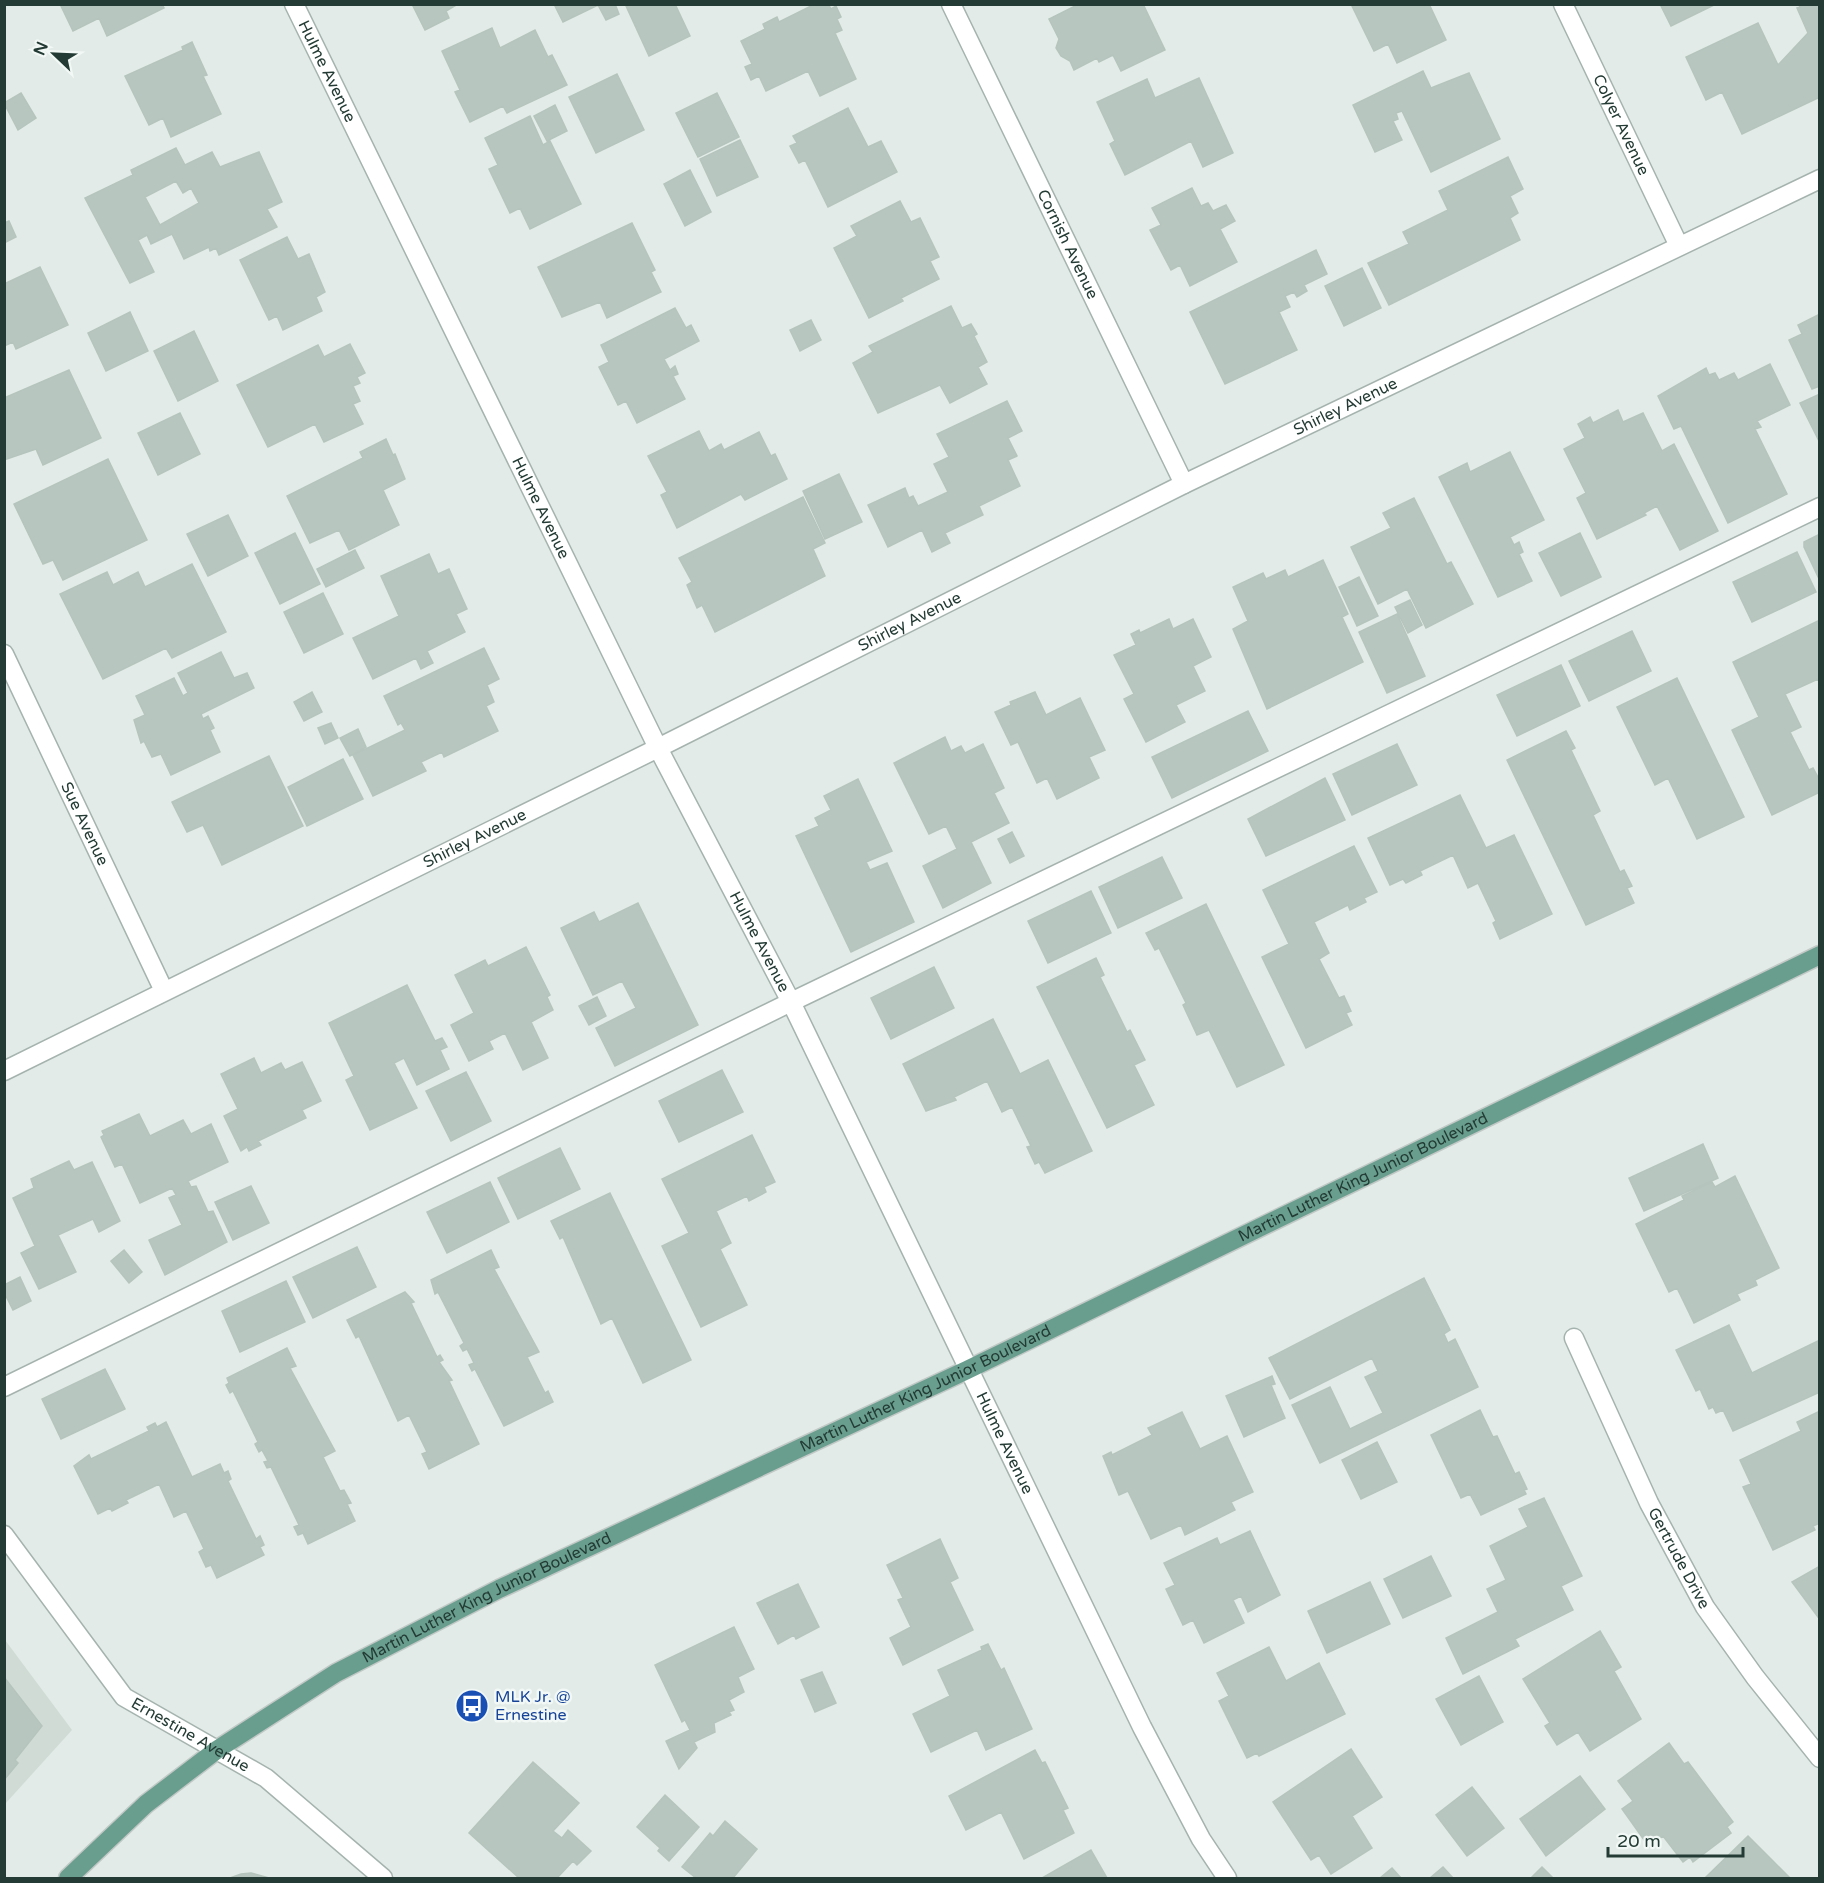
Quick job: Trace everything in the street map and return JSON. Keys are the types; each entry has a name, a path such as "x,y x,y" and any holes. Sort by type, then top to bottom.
{"main road":[{"name":"Martin Luther King Junior Boulevard","path":"68,1878 146,1804 218,1749 336,1673 499,1589 967,1370 1820,955"}],"street":[{"name":"Hulme Avenue","path":"294,4 658,748 791,1002 967,1370 1142,1727 1201,1839 1227,1878"},
{"name":"Cornish Avenue","path":"951,4 1184,484"},
{"name":"Colyer Avenue","path":"1563,4 1679,246"},
{"name":"Shirley Avenue","path":"4,1071 658,748 1184,484 1820,179"},
{"path":"4,1387 791,1002 1820,507"},
{"name":"Sue Avenue","path":"4,654 164,991"},
{"name":"Gertrude Drive","path":"1574,1338 1649,1503 1705,1607 1755,1677 1820,1758"},
{"name":"Ernestine Avenue","path":"4,1535 124,1697 266,1778 383,1878"}],"shaded area":[{"path":"5,1640 72,1730 5,1804"}],"building":[{"path":"60,4 162,4 164,8 107,36 99,18 73,31"},
{"path":"412,4 458,4 446,11 449,18 425,30"},
{"path":"554,4 615,4 619,14 606,20 598,5 563,22"},
{"path":"628,4 675,4 690,36 649,56 626,6"},
{"path":"815,4 828,4 831,9 836,6 841,17 837,19 842,30 835,33 856,79 820,96 808,71 766,91 759,76 751,80 745,67 752,64 741,41 765,29 763,24 777,17 779,22"},
{"path":"1079,4 1143,4 1165,50 1121,71 1113,55 1099,62 1097,58 1074,70 1070,61 1061,56 1056,48 1059,39 1049,19"},
{"path":"1351,4 1429,4 1446,40 1397,63 1388,44 1374,51"},
{"path":"1660,4 1716,4 1671,26"},
{"path":"1798,4 1820,4 1820,97 1742,134 1722,92 1706,100 1686,57 1758,23 1778,65 1808,33 1797,8 1800,7"},
{"path":"492,28 500,48 535,30 548,57 552,55 567,85 507,113 503,106 470,122 455,92 460,90 442,51"},
{"path":"192,42 207,75 203,76 221,114 171,137 163,118 149,125 125,76 183,50 182,47"},
{"path":"1423,71 1431,88 1469,73 1500,139 1431,172 1402,111 1396,113 1398,119 1393,121 1402,140 1375,152 1353,105"},
{"path":"617,74 644,130 596,153 569,97"},
{"path":"1199,78 1233,153 1203,167 1191,141 1125,175 1110,144 1115,141 1097,102 1147,79 1155,98"},
{"path":"21,93 36,118 18,130 4,103"},
{"path":"717,93 739,137 698,157 676,113"},
{"path":"555,105 567,131 547,141 534,116"},
{"path":"848,108 868,147 881,141 897,172 828,207 805,160 799,163 790,146 797,143 793,136"},
{"path":"530,116 543,145 550,141 581,204 530,229 520,208 510,213 489,169 498,165 485,138"},
{"path":"740,140 758,177 717,196 700,159"},
{"path":"176,148 185,165 212,152 220,167 259,152 282,202 267,209 277,227 219,255 216,248 210,251 209,247 184,259 172,234 151,244 147,235 138,240 154,272 130,283 85,198 133,175 131,170","holes":["176,181 183,193 191,188 199,203 160,225 145,197"]},
{"path":"1508,157 1523,189 1510,196 1518,213 1510,218 1520,240 1389,305 1368,263 1409,244 1403,232 1448,210 1439,191"},
{"path":"690,170 711,212 685,226 664,184"},
{"path":"1192,188 1201,206 1208,203 1213,211 1226,205 1235,221 1220,229 1237,262 1190,286 1180,265 1171,270 1150,230 1161,225 1152,208"},
{"path":"900,201 911,222 920,218 939,257 930,261 939,279 901,298 903,301 869,318 834,248 857,236 851,226"},
{"path":"9,221 16,237 4,243 4,223"},
{"path":"632,223 655,270 651,272 661,292 607,318 600,302 562,317 538,267"},
{"path":"287,237 298,259 309,254 325,292 316,297 322,311 283,330 277,316 269,320 240,260"},
{"path":"1316,250 1327,274 1304,285 1307,291 1297,297 1294,292 1285,296 1290,307 1279,312 1297,350 1225,384 1190,312"},
{"path":"40,267 68,325 16,349 13,342 4,346 4,284"},
{"path":"1362,268 1381,308 1344,326 1325,286"},
{"path":"951,306 962,328 971,324 977,334 974,336 987,362 978,367 987,384 950,403 940,385 878,413 853,363 873,352 869,346"},
{"path":"675,308 686,328 691,325 699,341 664,359 670,370 675,366 678,374 673,376 685,399 637,423 626,401 618,405 599,367 609,362 601,345"},
{"path":"130,312 148,351 106,371 88,333"},
{"path":"1820,314 1820,386 1812,389 1789,340 1802,334 1798,325"},
{"path":"811,320 821,340 800,351 790,330"},
{"path":"194,331 218,381 178,401 154,351"},
{"path":"350,344 365,373 357,377 360,383 353,386 360,401 353,404 363,424 324,442 315,424 268,447 237,385 318,345 324,357"},
{"path":"1770,364 1790,405 1757,421 1761,427 1755,429 1787,494 1728,523 1681,426 1674,429 1658,396 1706,368 1709,375 1715,373 1719,380 1734,373 1738,380"},
{"path":"69,370 101,438 43,465 36,449 4,460 4,398"},
{"path":"1820,394 1820,443 1800,403"},
{"path":"1007,401 1022,431 1008,438 1017,456 1008,460 1020,486 979,506 983,515 945,533 950,543 932,552 922,530 888,547 868,505 905,488 909,498 913,496 918,506 948,492 934,464 949,457 937,434"},
{"path":"1618,410 1623,422 1643,413 1662,451 1674,444 1718,531 1680,550 1657,506 1644,513 1646,515 1597,539 1577,498 1586,493 1564,449 1585,438 1578,424 1590,417 1593,423"},
{"path":"180,413 200,454 158,475 138,433"},
{"path":"699,431 709,451 721,444 724,450 759,432 771,456 775,454 787,479 745,500 741,494 677,528 661,495 667,492 648,456"},
{"path":"386,439 405,479 383,490 399,525 349,550 339,530 310,543 287,496 363,458 360,452"},
{"path":"1510,452 1544,520 1510,537 1514,545 1519,542 1523,552 1519,554 1532,581 1498,597 1439,477 1467,463 1470,472"},
{"path":"108,459 147,540 63,580 53,560 43,564 14,504"},
{"path":"839,474 862,522 825,539 803,491"},
{"path":"803,497 825,543 813,549 825,576 715,632 702,605 697,608 687,585 692,582 679,558"},
{"path":"1414,498 1447,564 1451,562 1473,604 1426,628 1407,589 1378,604 1351,547 1391,528 1383,513"},
{"path":"228,515 248,556 208,576 187,534"},
{"path":"295,533 320,584 280,604 255,553"},
{"path":"1580,533 1601,577 1561,596 1539,553"},
{"path":"1820,534 1820,581 1804,547 1804,542"},
{"path":"355,550 364,568 326,587 317,569"},
{"path":"1797,552 1816,592 1752,622 1733,582"},
{"path":"429,554 438,574 449,569 467,609 456,614 465,632 427,651 433,663 421,669 416,658 373,679 353,638 399,616 381,576"},
{"path":"1323,560 1348,614 1342,617 1363,662 1267,709 1233,629 1248,621 1233,587 1263,573 1266,579 1285,570 1288,577"},
{"path":"192,564 226,632 172,658 166,648 103,679 60,594 107,572 113,585 138,572 145,587"},
{"path":"1359,577 1378,616 1357,626 1339,587"},
{"path":"323,593 343,634 304,653 284,612"},
{"path":"1410,600 1422,625 1408,633 1395,607"},
{"path":"1397,614 1425,676 1387,693 1359,632"},
{"path":"1169,619 1173,629 1193,619 1211,657 1193,666 1205,691 1176,705 1185,722 1146,742 1124,699 1134,694 1114,655 1136,645 1131,634 1139,630 1140,633"},
{"path":"1820,620 1820,683 1818,679 1785,694 1801,727 1790,732 1809,770 1813,768 1820,781 1820,792 1772,815 1732,730 1759,717 1733,662"},
{"path":"1632,631 1651,671 1589,701 1569,661"},
{"path":"484,648 499,679 487,685 494,702 486,706 498,731 444,757 442,752 421,762 426,771 373,796 353,755 405,730 401,723 398,725 384,696"},
{"path":"221,652 234,678 247,673 254,688 201,714 203,719 208,716 214,728 210,730 220,752 171,775 161,754 152,757 144,741 141,743 134,720 145,715 136,696 174,678 183,696 188,693 178,673"},
{"path":"1561,665 1580,706 1517,736 1497,695"},
{"path":"1677,678 1744,817 1697,839 1668,778 1655,785 1617,707"},
{"path":"312,692 322,712 304,721 294,702"},
{"path":"1035,692 1046,715 1080,698 1105,750 1089,757 1099,778 1057,799 1047,778 1037,783 1018,742 1011,745 995,712 1011,705 1010,702"},
{"path":"1248,711 1268,751 1172,798 1152,757"},
{"path":"331,723 338,738 325,744 318,728"},
{"path":"358,729 366,747 350,756 340,738"},
{"path":"1566,731 1575,748 1571,750 1600,811 1593,815 1620,872 1624,870 1632,886 1627,888 1634,903 1586,925 1507,760"},
{"path":"945,737 951,751 961,746 965,753 983,744 1004,788 994,793 1009,823 971,842 991,883 943,908 923,866 957,849 946,826 929,834 894,763"},
{"path":"1397,744 1417,785 1352,815 1333,774"},
{"path":"269,756 303,826 222,865 203,825 187,832 172,802"},
{"path":"343,759 363,799 307,826 288,787"},
{"path":"1325,778 1345,820 1266,856 1248,819"},
{"path":"858,779 892,851 866,862 870,870 887,863 914,922 851,952 796,836 819,826 815,818 831,810 824,796"},
{"path":"1460,795 1486,848 1514,835 1552,914 1500,939 1493,923 1496,921 1478,883 1468,888 1453,855 1420,871 1422,875 1406,883 1403,879 1390,885 1368,838"},
{"path":"1012,832 1024,856 1010,863 998,839"},
{"path":"1354,846 1377,892 1364,898 1366,902 1350,910 1348,905 1314,922 1329,953 1319,959 1339,998 1344,996 1351,1011 1346,1013 1352,1025 1306,1048 1262,957 1289,944 1263,890"},
{"path":"1162,857 1182,898 1118,928 1099,887"},
{"path":"1091,891 1111,933 1048,963 1028,921"},
{"path":"638,903 698,1025 615,1066 596,1028 636,1008 622,981 593,995 561,928 594,912 599,922"},
{"path":"1206,904 1284,1065 1237,1087 1209,1030 1197,1035 1183,1005 1186,1003 1159,948 1155,950 1146,933"},
{"path":"526,947 550,995 547,997 553,1010 531,1022 548,1058 523,1070 505,1033 489,1041 493,1049 469,1061 451,1025 474,1013 455,975 485,960 488,966"},
{"path":"1096,958 1104,975 1100,977 1127,1032 1130,1030 1145,1060 1134,1065 1154,1105 1107,1128 1037,987"},
{"path":"934,967 954,1008 891,1039 871,998"},
{"path":"407,985 435,1041 442,1038 447,1047 440,1050 449,1069 417,1085 404,1058 394,1063 417,1108 370,1130 346,1080 354,1076 329,1023"},
{"path":"597,997 606,1016 589,1025 579,1006"},
{"path":"993,1019 1020,1074 1048,1060 1092,1151 1045,1173 1039,1162 1035,1164 1027,1147 1031,1146 1012,1107 1002,1112 987,1081 954,1097 956,1100 926,1111 903,1064"},
{"path":"254,1058 261,1073 281,1063 285,1070 302,1062 321,1101 302,1110 306,1118 258,1141 261,1145 249,1151 247,1147 241,1151 224,1116 238,1109 221,1074"},
{"path":"722,1070 743,1112 679,1142 659,1101"},
{"path":"466,1072 491,1121 451,1141 426,1091"},
{"path":"139,1114 150,1136 183,1120 191,1134 211,1124 228,1162 188,1181 191,1187 196,1186 208,1212 213,1211 227,1242 165,1275 149,1240 182,1225 169,1198 176,1195 172,1188 140,1203 122,1164 115,1167 101,1137 104,1135 102,1131"},
{"path":"752,1135 775,1182 764,1187 766,1192 749,1201 747,1196 716,1211 731,1243 720,1249 747,1305 701,1327 662,1246 689,1233 662,1179"},
{"path":"1703,1144 1718,1178 1644,1211 1629,1178"},
{"path":"560,1148 580,1189 518,1219 498,1178"},
{"path":"69,1161 74,1170 92,1162 120,1221 99,1232 93,1219 58,1235 76,1272 39,1289 21,1253 35,1246 13,1198 34,1188 31,1179"},
{"path":"1735,1176 1779,1268 1755,1280 1757,1285 1737,1294 1740,1300 1694,1323 1677,1288 1669,1292 1636,1224 1684,1200 1682,1196 1712,1182 1715,1187"},
{"path":"490,1182 509,1222 447,1253 427,1212"},
{"path":"251,1186 269,1223 233,1240 215,1202"},
{"path":"610,1193 691,1360 643,1383 612,1318 601,1324 563,1237 560,1239 551,1221"},
{"path":"357,1247 376,1287 313,1318 293,1277"},
{"path":"124,1250 142,1272 129,1283 111,1261"},
{"path":"491,1250 499,1267 494,1269 539,1352 527,1357 545,1393 548,1391 553,1402 504,1426 475,1369 472,1371 469,1365 474,1363 467,1349 463,1351 460,1346 464,1343 438,1292 435,1294 431,1280"},
{"path":"20,1277 31,1301 13,1310 4,1292 4,1285"},
{"path":"1424,1278 1450,1330 1444,1334 1448,1343 1455,1339 1478,1387 1320,1463 1292,1405 1330,1387 1350,1429 1383,1413 1365,1377 1378,1371 1372,1358 1290,1399 1269,1358"},
{"path":"286,1281 305,1322 240,1352 222,1311"},
{"path":"405,1292 414,1302 411,1303 437,1357 440,1355 443,1360 439,1362 452,1380 449,1381 479,1444 429,1469 422,1454 427,1452 409,1415 398,1421 359,1336 356,1338 347,1320"},
{"path":"1729,1325 1752,1373 1820,1340 1820,1392 1733,1431 1723,1410 1716,1413 1713,1407 1709,1409 1700,1389 1696,1391 1676,1350"},
{"path":"287,1348 296,1366 290,1368 335,1451 323,1457 340,1491 344,1490 351,1503 347,1504 355,1521 308,1544 303,1533 298,1535 294,1527 299,1525 271,1467 267,1468 264,1462 268,1461 262,1450 259,1452 255,1444 258,1442 233,1391 230,1393 226,1385 229,1383 227,1378"},
{"path":"105,1369 125,1409 61,1439 42,1399"},
{"path":"1272,1376 1275,1384 1271,1385 1285,1418 1244,1437 1226,1396"},
{"path":"1480,1410 1493,1437 1497,1436 1515,1474 1519,1472 1527,1489 1524,1490 1526,1494 1481,1515 1470,1494 1461,1498 1431,1435"},
{"path":"1820,1411 1820,1523 1813,1526 1815,1530 1773,1550 1743,1487 1751,1484 1740,1460 1801,1431 1797,1422"},
{"path":"1182,1412 1200,1449 1227,1436 1253,1492 1231,1502 1235,1510 1185,1535 1181,1525 1151,1539 1128,1491 1119,1495 1103,1456 1111,1452 1112,1455 1152,1435 1148,1428"},
{"path":"166,1422 192,1477 220,1464 224,1473 228,1471 231,1479 228,1481 256,1539 260,1536 264,1545 260,1547 264,1555 217,1578 211,1565 206,1567 199,1552 204,1549 186,1511 174,1517 159,1484 126,1500 128,1503 112,1511 110,1508 98,1514 74,1466 89,1455 91,1459 149,1431 147,1427 155,1423 157,1427"},
{"path":"1377,1442 1397,1482 1361,1499 1342,1460"},
{"path":"1544,1498 1582,1576 1561,1586 1573,1610 1515,1639 1519,1646 1463,1674 1446,1638 1498,1612 1487,1589 1506,1580 1490,1546 1528,1527 1519,1509"},
{"path":"1250,1531 1280,1595 1248,1612 1241,1596 1233,1600 1244,1623 1204,1643 1193,1620 1183,1625 1166,1589 1175,1585 1164,1563 1217,1538 1220,1545"},
{"path":"940,1539 958,1578 950,1582 973,1630 903,1665 890,1638 911,1627 898,1600 903,1598 887,1565"},
{"path":"1431,1556 1451,1596 1403,1618 1384,1579"},
{"path":"1820,1566 1820,1616 1818,1617 1792,1582"},
{"path":"1370,1582 1390,1624 1327,1653 1308,1611"},
{"path":"798,1584 819,1627 796,1639 794,1635 778,1644 757,1603"},
{"path":"734,1627 754,1669 738,1677 744,1692 729,1700 734,1710 729,1712 731,1715 714,1723 715,1732 694,1742 697,1748 679,1769 666,1741 690,1730 685,1720 682,1722 655,1665"},
{"path":"1600,1631 1621,1667 1614,1671 1641,1719 1590,1751 1578,1732 1557,1745 1545,1726 1550,1723 1523,1679"},
{"path":"988,1644 1001,1670 1004,1668 1032,1729 986,1750 977,1730 931,1752 913,1714 950,1696 938,1670 982,1650 981,1647"},
{"path":"1269,1647 1286,1681 1319,1663 1345,1714 1259,1756 1257,1753 1247,1758 1219,1701 1229,1696 1217,1673"},
{"path":"822,1672 836,1703 815,1712 801,1680"},
{"path":"1479,1676 1503,1722 1461,1745 1436,1699"},
{"path":"4,1677 42,1726 15,1760 18,1763 4,1780"},
{"path":"1669,1743 1684,1764 1688,1762 1733,1822 1727,1827 1731,1833 1693,1862 1690,1857 1683,1862 1663,1836 1649,1847 1622,1809 1633,1801 1618,1781"},
{"path":"1351,1749 1382,1797 1352,1816 1372,1848 1331,1874 1319,1855 1311,1860 1273,1802"},
{"path":"1035,1750 1042,1763 1045,1762 1068,1808 1063,1810 1074,1833 1024,1859 1001,1812 966,1830 949,1796"},
{"path":"533,1762 579,1803 553,1831 562,1838 568,1830 591,1851 577,1865 573,1861 557,1878 519,1878 469,1833"},
{"path":"1580,1776 1605,1809 1546,1856 1520,1819"},
{"path":"1472,1787 1504,1828 1467,1856 1436,1815"},
{"path":"665,1795 699,1827 669,1861 658,1851 660,1848 637,1827"},
{"path":"725,1821 757,1849 733,1878 696,1878 682,1867 710,1833 713,1836"},
{"path":"1748,1836 1790,1878 1705,1878"},
{"path":"1091,1850 1107,1878 1042,1878"},
{"path":"1443,1867 1453,1878 1430,1878"},
{"path":"1542,1867 1553,1878 1531,1878"},
{"path":"1392,1868 1401,1878 1380,1878"},
{"path":"251,1873 269,1878 230,1878 241,1874"}],"place":[{"name":"MLK Jr. @ Ernestine","path":"472,1706"}]}
